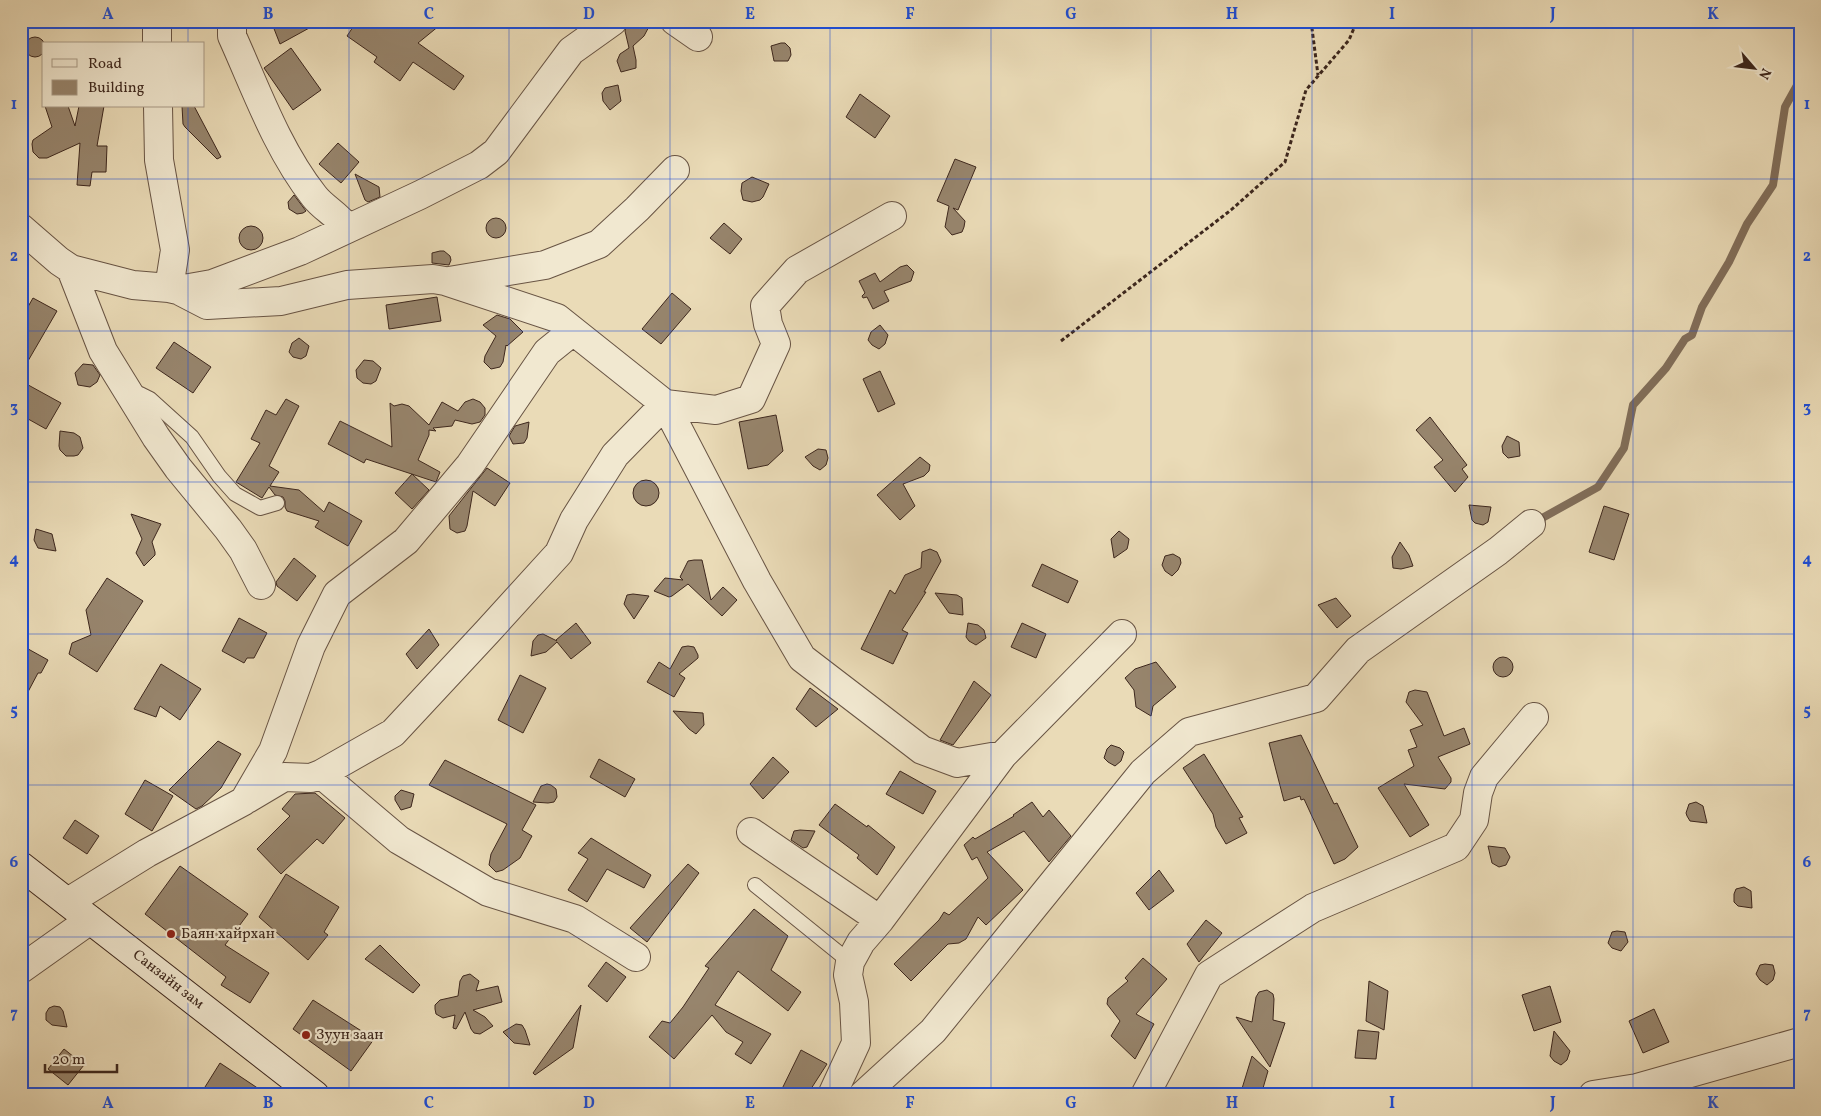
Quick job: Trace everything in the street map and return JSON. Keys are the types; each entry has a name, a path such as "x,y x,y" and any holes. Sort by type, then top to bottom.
{"street":[{"path":"156,21 157,42"},
{"path":"232,21 232,36 279,140 315,198 340,217 347,228"},
{"path":"21,228 71,269 133,285 174,289 212,284 300,251 420,195 484,160 496,152 571,51 613,21"},
{"path":"675,21 698,37"},
{"path":"158,108 159,160 175,250 174,289"},
{"path":"445,281 545,265 599,244 675,170"},
{"path":"665,404 716,410 751,399 776,344 768,324 765,306 797,270 892,216"},
{"path":"71,269 103,351 156,437 243,550 261,585"},
{"path":"174,289 208,305 281,301 347,285 433,279 445,281 557,318 665,404 757,581 802,658 922,750 957,763 1003,755"},
{"path":"244,801 273,752 311,646 337,594 406,541 470,465 547,352 573,331"},
{"path":"68,902 147,853 244,801 284,777 311,778 321,774 393,733 558,553 574,520 614,454 665,404"},
{"path":"863,1095 933,1031 1143,772 1189,732 1316,698 1358,650 1498,551 1531,524"},
{"path":"832,1095 856,1043 854,1002 848,975 850,962 861,942 880,920 1003,755 1122,634"},
{"path":"1145,1095 1209,975 1313,908 1456,847 1474,820 1478,793 1484,777 1534,716"},
{"path":"321,774 407,845 488,892 575,920 636,957"},
{"path":"751,832 880,920"},
{"name":"Санзайн зам","path":"21,866 315,1095"},
{"path":"21,969 90,920"},
{"path":"1594,1095 1637,1088 1800,1042"}],"lane":[{"path":"130,395 140,394 150,399 192,437 219,476 235,494 260,508 278,504"},
{"path":"755,885 850,962"}],"path":[{"path":"1311,21 1318,76"},
{"path":"1061,341 1231,210 1285,162 1306,90 1349,40 1357,21"}],"building":[{"path":"271,21 322,21 280,44"},
{"path":"357,21 445,21 418,43 464,76 454,90 413,62 400,81 374,62 377,57 347,36"},
{"path":"628,21 652,21 644,36 633,46 636,68 621,72 617,61 620,54 629,48 625,31"},
{"path":"35,37 42,40 42,54 35,57 28,54 25,47 28,40"},
{"path":"785,43 790,48 791,55 788,61 774,61 771,46"},
{"path":"291,48 321,90 293,110 264,68"},
{"path":"618,85 621,101 610,110 603,101 602,93 605,88"},
{"path":"860,94 890,116 875,138 846,117"},
{"path":"46,108 69,108 75,126 79,108 104,108 97,146 107,146 106,172 92,172 90,186 77,185 80,143 47,158 39,158 33,152 33,140 52,127"},
{"path":"182,108 195,108 221,157 217,159 183,124"},
{"path":"338,143 359,162 341,183 319,164"},
{"path":"955,159 976,167 958,210 953,208 965,221 964,227 962,232 952,235 945,227 949,206 937,201"},
{"path":"355,174 379,187 380,197 368,202 365,200"},
{"path":"752,177 769,184 763,197 752,202 743,200 741,191 742,183"},
{"path":"294,195 306,211 303,213 297,214 289,209 288,202"},
{"path":"496,218 503,221 506,228 503,235 496,238 489,235 486,228 489,221"},
{"path":"724,223 742,239 730,254 710,238"},
{"path":"251,226 260,229 263,238 260,247 251,250 242,247 239,238 242,229"},
{"path":"444,251 450,256 449,265 432,263 432,253"},
{"path":"907,265 914,272 911,281 884,291 889,301 873,309 867,297 863,298 862,296 865,293 859,281 875,273 880,282 900,267"},
{"path":"672,293 691,309 661,344 642,329"},
{"path":"437,297 441,321 389,329 386,305"},
{"path":"33,298 57,311 21,373 21,319"},
{"path":"497,315 510,319 523,332 506,345 503,362 500,367 491,369 484,362 485,356 496,336 483,325"},
{"path":"880,325 888,335 885,344 879,349 868,340 871,332"},
{"path":"299,338 309,346 306,356 301,359 293,357 289,352 292,343"},
{"path":"174,342 211,367 193,393 156,368"},
{"path":"364,360 373,361 381,368 376,381 371,384 363,383 357,378 356,370"},
{"path":"83,364 93,365 100,375 97,382 90,387 78,385 75,373"},
{"path":"880,371 895,404 878,412 863,379"},
{"path":"21,381 61,403 46,429 21,415"},
{"path":"286,399 299,406 269,466 279,472 270,486 299,490 324,512 329,502 362,521 348,546 315,527 319,521 287,511 283,497 275,495 269,487 262,498 236,482 260,443 251,439 266,410 276,415"},
{"path":"473,399 480,402 485,408 485,415 480,422 472,424 455,420 452,426 433,428 436,431 429,430 429,435 418,460 440,472 436,482 366,459 364,463 328,444 340,421 392,447 390,403 394,406 402,404 409,406 429,425 442,402 458,411 465,402"},
{"path":"776,415 783,451 768,465 748,469 739,422"},
{"path":"1430,417 1467,465 1462,469 1468,477 1455,492 1434,467 1443,460 1416,430"},
{"path":"529,422 527,438 524,443 513,444 509,436 515,426"},
{"path":"60,431 74,433 80,437 83,448 78,455 66,456 60,450"},
{"path":"1507,436 1519,442 1520,456 1508,458 1503,453 1502,446"},
{"path":"818,449 826,450 828,458 826,465 820,470 813,466 805,457"},
{"path":"920,457 930,465 929,471 924,476 903,484 915,506 900,520 877,495"},
{"path":"487,468 510,483 495,506 473,491 467,526 465,531 457,533 450,529 449,516"},
{"path":"412,474 429,490 412,509 395,493"},
{"path":"646,480 655,484 659,493 655,502 646,506 637,502 633,493 637,484"},
{"path":"1469,505 1491,507 1488,522 1483,525 1475,523 1472,520"},
{"path":"1604,506 1629,514 1614,560 1589,552"},
{"path":"131,514 161,524 152,542 155,555 144,566 136,553 142,539"},
{"path":"36,529 52,534 56,551 38,548 34,540"},
{"path":"1119,531 1129,539 1128,545 1127,549 1114,558 1111,539"},
{"path":"1400,542 1409,555 1413,566 1401,569 1393,568 1392,557"},
{"path":"930,549 937,552 941,561 924,592 926,592 902,630 908,633 893,664 861,649 890,590 895,594 905,575 921,568 922,552"},
{"path":"1173,554 1180,558 1181,563 1178,570 1172,576 1165,571 1162,565 1165,556"},
{"path":"294,558 316,576 297,601 277,586 276,582"},
{"path":"702,560 711,600 723,587 737,600 722,616 688,584 669,597 654,591 665,578 683,580 680,577 688,561"},
{"path":"1042,564 1078,581 1068,603 1032,586"},
{"path":"107,578 143,601 97,672 69,654 72,643 91,635 86,610"},
{"path":"935,593 957,595 962,598 963,615 949,613"},
{"path":"627,595 649,596 634,619 624,604"},
{"path":"1336,598 1351,616 1337,628 1318,605"},
{"path":"239,618 267,633 254,658 247,658 244,663 222,651"},
{"path":"576,623 591,643 571,659 557,642 546,652 531,656 533,641 538,635 543,634 557,641"},
{"path":"968,623 978,625 984,630 986,638 976,645 969,641 966,637"},
{"path":"1022,623 1046,634 1036,658 1011,647"},
{"path":"429,629 439,645 417,669 406,654"},
{"path":"21,645 48,660 41,673 38,673 21,705"},
{"path":"682,647 694,647 698,658 679,674 685,678 674,697 647,682 659,662 670,669"},
{"path":"1503,657 1510,660 1513,667 1510,674 1503,677 1496,674 1493,667 1496,660"},
{"path":"1156,662 1176,687 1153,706 1151,716 1136,707 1134,690 1125,678 1135,669"},
{"path":"161,664 201,689 180,720 160,706 156,717 134,709"},
{"path":"520,675 546,688 523,733 498,720"},
{"path":"974,681 991,695 953,745 940,740"},
{"path":"810,688 838,709 816,727 796,709"},
{"path":"1415,690 1427,692 1444,736 1464,728 1470,744 1438,757 1451,778 1451,782 1445,789 1404,784 1429,825 1410,837 1378,788 1414,766 1408,750 1417,747 1410,730 1423,725 1406,702 1409,692"},
{"path":"673,711 703,713 704,725 696,734"},
{"path":"1301,735 1334,804 1337,803 1358,847 1345,859 1334,864 1304,799 1301,800 1300,796 1284,801 1269,743"},
{"path":"218,741 241,754 221,788 202,806 196,809 169,790"},
{"path":"1111,745 1120,748 1124,752 1121,761 1115,766 1104,758 1107,749"},
{"path":"1204,754 1243,817 1239,818 1247,833 1226,844 1216,827 1213,814 1183,768"},
{"path":"773,757 789,772 763,799 750,784"},
{"path":"599,759 635,779 625,797 590,777"},
{"path":"445,760 536,805 522,830 532,836 520,858 503,870 496,872 489,865 491,854 507,824 429,785"},
{"path":"900,771 936,791 923,814 886,794"},
{"path":"145,780 173,796 152,831 125,814"},
{"path":"547,784 556,789 557,797 554,802 533,802 541,786"},
{"path":"401,790 414,794 411,807 401,810 395,800 395,796"},
{"path":"315,793 345,818 323,844 317,839 281,874 257,849 290,816 282,809 295,794"},
{"path":"1032,802 1043,817 1049,810 1071,836 1049,862 1024,831 987,852 1023,890 986,925 978,917 966,939 959,943 948,944 911,981 894,964 939,920 944,912 949,915 988,878 977,857 972,860 964,845 973,837 975,839 1014,816"},
{"path":"1696,802 1703,806 1707,823 1690,821 1687,816 1689,804"},
{"path":"835,804 867,827 868,825 895,847 877,875 857,858 859,855 819,825"},
{"path":"75,820 99,836 87,854 63,838"},
{"path":"794,831 815,831 807,847 803,848 791,840"},
{"path":"591,838 651,875 644,888 607,869 587,902 568,890 588,859 578,853"},
{"path":"1488,846 1505,848 1510,857 1506,865 1499,867 1492,863"},
{"path":"688,864 699,873 647,942 630,928"},
{"path":"180,866 248,914 225,945 269,973 250,1003 221,985 226,977 145,914"},
{"path":"1159,870 1174,891 1149,910 1136,893"},
{"path":"286,874 339,907 324,932 328,935 308,960 259,917"},
{"path":"1744,887 1751,891 1752,908 1738,906 1734,902 1736,889"},
{"path":"754,909 788,936 771,970 801,992 788,1011 738,971 715,1005 771,1034 751,1064 735,1054 743,1042 726,1032 712,1015 674,1059 649,1037 662,1021 670,1023 709,968 705,966"},
{"path":"1206,920 1222,933 1199,962 1187,944"},
{"path":"1612,932 1625,932 1628,942 1621,951 1612,948 1608,943"},
{"path":"380,945 420,985 413,993 365,959"},
{"path":"1143,958 1167,979 1136,1014 1154,1024 1135,1059 1111,1036 1120,1021 1107,1004 1108,998 1128,981 1125,978"},
{"path":"606,962 626,977 607,1002 588,986"},
{"path":"1760,965 1773,965 1775,973 1773,980 1767,985 1756,974"},
{"path":"470,974 479,981 476,991 498,986 502,1002 473,1010 485,1017 493,1026 480,1034 474,1033 471,1029 465,1012 456,1029 453,1028 455,1015 443,1018 436,1014 435,1009 435,1005 440,1000 458,996 460,981 463,976"},
{"path":"1369,981 1388,991 1384,1030 1366,1021"},
{"path":"1550,986 1561,1022 1534,1031 1522,995"},
{"path":"1267,990 1273,994 1274,999 1273,1020 1285,1023 1270,1067 1236,1017 1252,1022 1256,997 1259,992"},
{"path":"313,1000 374,1039 351,1071 293,1029"},
{"path":"581,1005 573,1048 535,1075 533,1073"},
{"path":"54,1006 60,1007 63,1011 67,1027 52,1025 46,1020 46,1013 49,1008"},
{"path":"1654,1009 1669,1042 1643,1053 1629,1021"},
{"path":"516,1024 522,1025 530,1045 514,1043 503,1032"},
{"path":"1358,1030 1379,1032 1376,1059 1355,1058"},
{"path":"1554,1031 1570,1051 1567,1060 1561,1065 1550,1056"},
{"path":"64,1049 84,1065 68,1085 48,1069"},
{"path":"801,1050 827,1064 807,1095 779,1095"},
{"path":"1252,1056 1268,1071 1261,1095 1240,1095"},
{"path":"220,1063 268,1095 200,1095"}],"waterway":[{"path":"1535,522 1598,487 1624,448 1633,405 1666,368 1685,339 1692,335 1702,307 1729,262 1747,224 1773,185 1785,107 1800,80"}],"place":[{"name":"Баян хайрхан","path":"171,934"},
{"name":"Зуун заан","path":"306,1035"}]}
